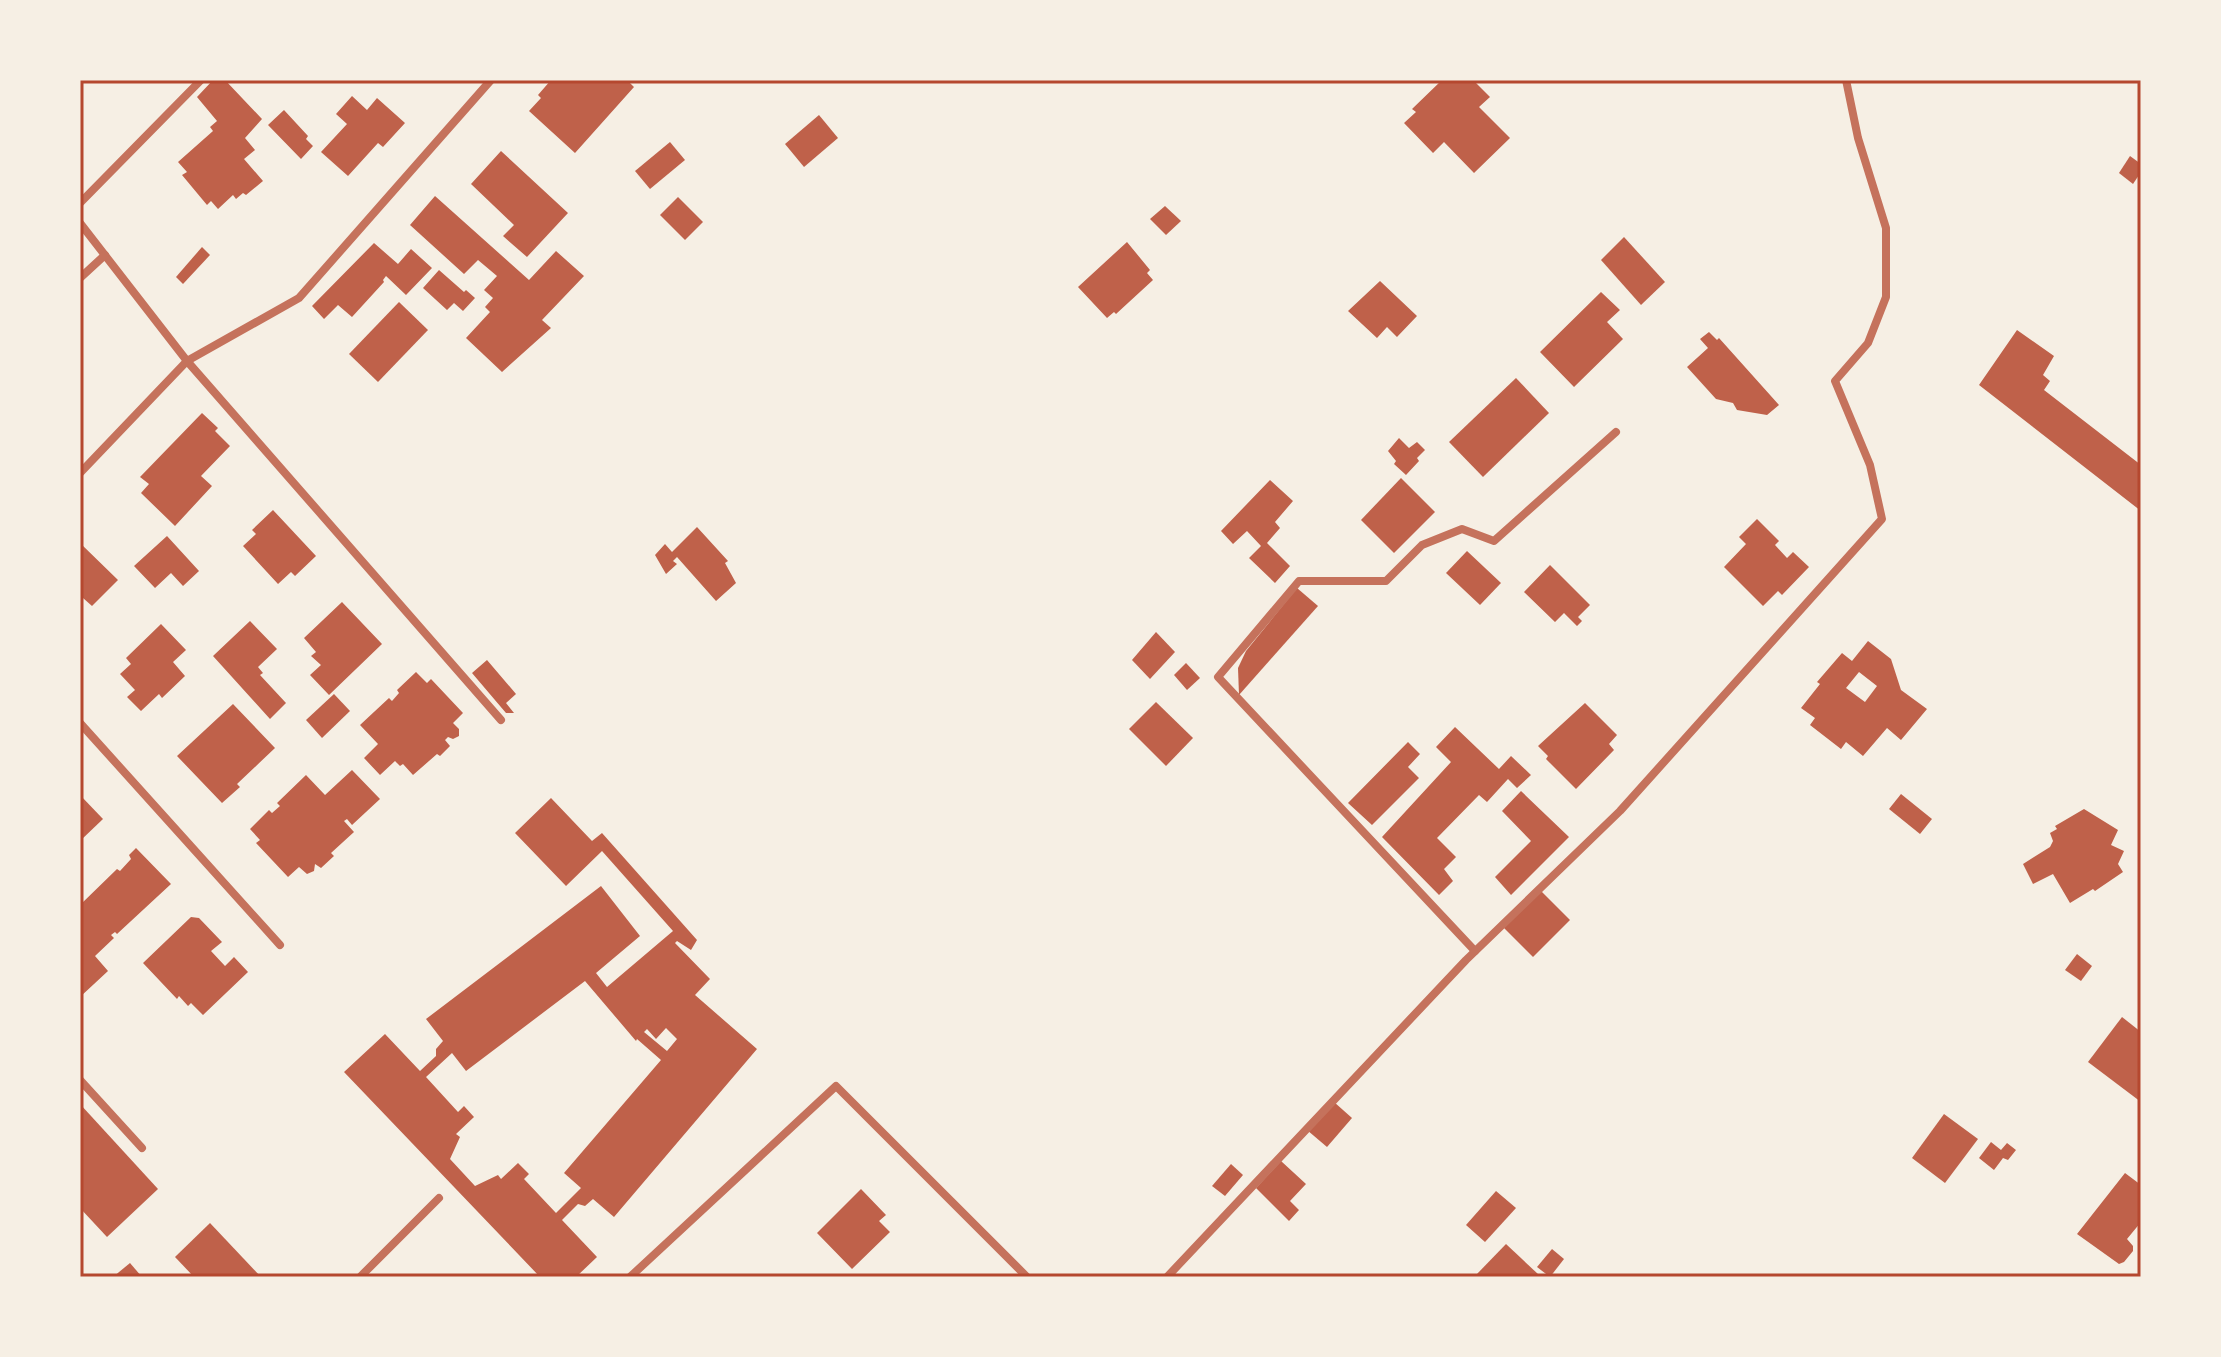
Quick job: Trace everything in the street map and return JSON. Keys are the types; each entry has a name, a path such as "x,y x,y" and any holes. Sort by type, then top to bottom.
{"street":[{"path":"80,203 201,80"},
{"path":"80,473 187,361 299,298 491,80"},
{"path":"1167,1277 1475,951 1620,811 1882,519 1870,465 1835,381 1868,343 1886,297 1886,228 1858,138 1846,80"},
{"path":"80,223 187,361 501,720"},
{"path":"80,278 105,255"},
{"path":"1475,951 1218,677 1299,581 1386,581 1422,545 1462,529 1494,541 1616,432"},
{"path":"80,723 280,945"},
{"path":"80,1080 142,1148"},
{"path":"630,1277 836,1086 1027,1277"},
{"path":"360,1277 439,1198"}],"building":[{"path":"213,80 225,80 262,119 245,138 255,150 244,159 263,181 246,195 243,193 236,199 233,195 218,209 211,201 207,205 182,175 187,172 178,162 213,131 210,127 217,121 197,97"},
{"path":"551,80 627,80 634,87 575,153 529,111"},
{"path":"1442,80 1473,80 1490,97 1479,107 1510,138 1474,173 1444,142 1433,153 1404,123 1416,112 1412,109"},
{"path":"352,96 367,110 377,98 405,123 383,147 378,143 348,176 321,152 347,124 336,114"},
{"path":"284,110 313,146 301,159 268,125"},
{"path":"819,115 838,138 804,167 785,144"},
{"path":"670,142 685,160 650,189 635,171"},
{"path":"501,151 568,213 527,257 503,236 514,225 471,184"},
{"path":"2130,156 2141,164 2141,172 2133,184 2119,173"},
{"path":"435,196 529,280 556,251 584,276 542,320 551,328 502,372 466,338 490,312 485,307 493,298 484,290 497,276 478,260 464,274 410,225"},
{"path":"678,197 703,222 685,240 660,215"},
{"path":"1165,206 1181,221 1166,235 1150,219"},
{"path":"1624,237 1665,282 1641,305 1601,260"},
{"path":"1127,242 1150,270 1147,273 1153,280 1116,314 1114,312 1107,318 1078,287"},
{"path":"374,243 398,264 411,249 432,268 406,295 386,276 352,317 338,305 324,319 312,306"},
{"path":"202,247 210,255 183,284 176,277"},
{"path":"439,270 475,298 463,311 454,303 447,310 423,288"},
{"path":"1380,281 1417,316 1397,337 1387,327 1377,338 1348,311"},
{"path":"1601,292 1620,310 1607,322 1623,339 1574,387 1540,352"},
{"path":"399,302 428,330 378,382 349,354"},
{"path":"2017,330 2054,356 2043,375 2050,381 2044,390 2141,465 2141,511 1979,385"},
{"path":"1709,332 1717,340 1719,338 1779,405 1767,415 1737,410 1733,403 1716,399 1687,367 1708,348 1700,339"},
{"path":"1516,378 1549,413 1483,477 1449,442"},
{"path":"202,413 218,428 215,431 230,446 201,476 212,486 175,526 141,493 149,484 140,477"},
{"path":"1399,438 1409,448 1417,442 1425,450 1406,475 1394,464 1396,461 1388,451"},
{"path":"1401,478 1435,512 1394,553 1361,520"},
{"path":"1270,480 1293,501 1275,522 1280,528 1267,543 1290,566 1275,583 1249,558 1261,546 1247,531 1233,544 1221,531"},
{"path":"273,510 316,556 295,576 291,572 278,584 243,546 256,534 252,530"},
{"path":"1757,519 1779,541 1775,545 1787,558 1793,552 1809,567 1782,595 1778,591 1763,606 1724,567 1746,544 1739,537"},
{"path":"697,527 728,561 725,563 736,583 716,601 677,557 673,561 677,564 666,574 655,555 665,544 672,552"},
{"path":"167,536 199,571 183,586 171,573 155,588 134,566"},
{"path":"80,543 118,580 92,606 83,598 80,601"},
{"path":"1467,551 1501,583 1480,605 1446,573"},
{"path":"1550,565 1590,605 1578,617 1582,621 1577,626 1564,613 1555,622 1524,592"},
{"path":"1297,588 1318,606 1239,695 1238,668 1246,651"},
{"path":"342,602 382,644 329,695 310,675 321,665 311,656 316,652 304,638"},
{"path":"250,621 277,649 258,667 263,673 260,675 286,703 270,719 213,656"},
{"path":"161,624 186,650 173,662 185,676 162,698 159,694 141,711 127,697 135,690 120,674 131,664 126,658"},
{"path":"1156,632 1175,652 1150,679 1132,660"},
{"path":"1868,641 1891,659 1901,690 1927,709 1901,740 1887,728 1863,756 1846,742 1841,749 1810,725 1815,718 1801,708 1820,684 1817,682 1842,653 1852,661","holes":["1859,672 1877,686 1865,702 1846,688"]},
{"path":"487,660 516,694 506,703 514,713 506,713 472,673"},
{"path":"1186,663 1200,678 1187,690 1174,675"},
{"path":"416,672 427,683 431,679 463,713 453,723 459,729 459,736 453,739 448,737 445,740 450,746 413,775 403,764 400,766 395,761 380,775 364,758 378,744 360,725 389,698 392,701 399,693 397,690"},
{"path":"334,694 350,711 322,738 306,720"},
{"path":"1156,702 1193,738 1166,766 1129,729"},
{"path":"1585,703 1617,735 1609,744 1614,750 1576,789 1546,759 1548,756 1538,746"},
{"path":"233,704 275,748 222,803 177,756"},
{"path":"1455,727 1499,769 1511,756 1531,775 1517,788 1508,779 1487,802 1479,795 1437,838 1456,857 1444,869 1453,881 1439,895 1382,837 1451,762 1436,747"},
{"path":"1408,742 1420,754 1408,767 1419,778 1372,825 1348,803"},
{"path":"352,770 380,799 352,825 347,819 344,821 354,832 331,853 334,856 321,868 315,864 314,871 307,874 299,867 288,877 256,843 260,840 250,829 269,810 272,813 280,806 277,803 306,775 325,795"},
{"path":"1521,791 1569,837 1511,895 1495,877 1531,841 1502,811"},
{"path":"1901,794 1932,819 1920,834 1889,809"},
{"path":"80,795 103,819 80,841"},
{"path":"551,798 592,841 602,833 697,940 691,950 677,941 675,943 710,979 695,995 757,1049 614,1217 593,1199 585,1206 578,1204 562,1220 597,1257 576,1277 540,1277 344,1072 385,1034 420,1071 436,1056 436,1049 443,1041 426,1019 601,886 640,936 596,973 607,987 673,931 602,851 566,886 515,833","holes":["585,981 636,1041 661,1060 564,1173 581,1188 556,1213 524,1179 529,1174 518,1163 501,1179 498,1175 475,1186 450,1159 460,1137 456,1134 474,1117 464,1106 458,1112 426,1077 452,1053 466,1071","666,1028 677,1039 667,1051 644,1032 647,1029 656,1039"]},
{"path":"2084,809 2118,830 2111,845 2124,851 2118,864 2123,872 2070,903 2053,874 2033,884 2023,864 2050,847 2053,841 2050,833 2057,829 2055,826"},
{"path":"136,848 171,884 117,934 111,935 114,938 95,956 108,971 80,997 80,905 117,869 120,871"},
{"path":"1540,890 1570,920 1533,957 1504,928"},
{"path":"191,917 199,918 222,942 211,951 225,966 234,957 248,972 203,1015 191,1003 188,1006 179,996 177,999 143,963"},
{"path":"2077,954 2092,966 2081,981 2065,970"},
{"path":"2122,1017 2141,1032 2141,1102 2088,1062"},
{"path":"1334,1102 1352,1118 1327,1147 1307,1130"},
{"path":"80,1104 158,1189 107,1237 80,1208"},
{"path":"1944,1114 1978,1139 1945,1183 1912,1158"},
{"path":"1991,1142 2001,1150 2007,1143 2016,1150 2008,1160 2003,1158 1994,1170 1979,1158"},
{"path":"1281,1161 1306,1184 1290,1201 1299,1210 1289,1221 1256,1188"},
{"path":"1231,1164 1243,1175 1225,1196 1212,1186"},
{"path":"2125,1173 2141,1185 2141,1222 2127,1239 2133,1251 2119,1264 2077,1234"},
{"path":"861,1189 886,1215 879,1221 890,1232 852,1269 817,1233"},
{"path":"1496,1191 1516,1208 1485,1242 1466,1225"},
{"path":"210,1223 261,1277 194,1277 175,1257"},
{"path":"1506,1244 1539,1275 1537,1277 1476,1275"},
{"path":"1552,1249 1564,1259 1550,1277 1537,1267"},
{"path":"130,1263 142,1277 113,1277"}]}
